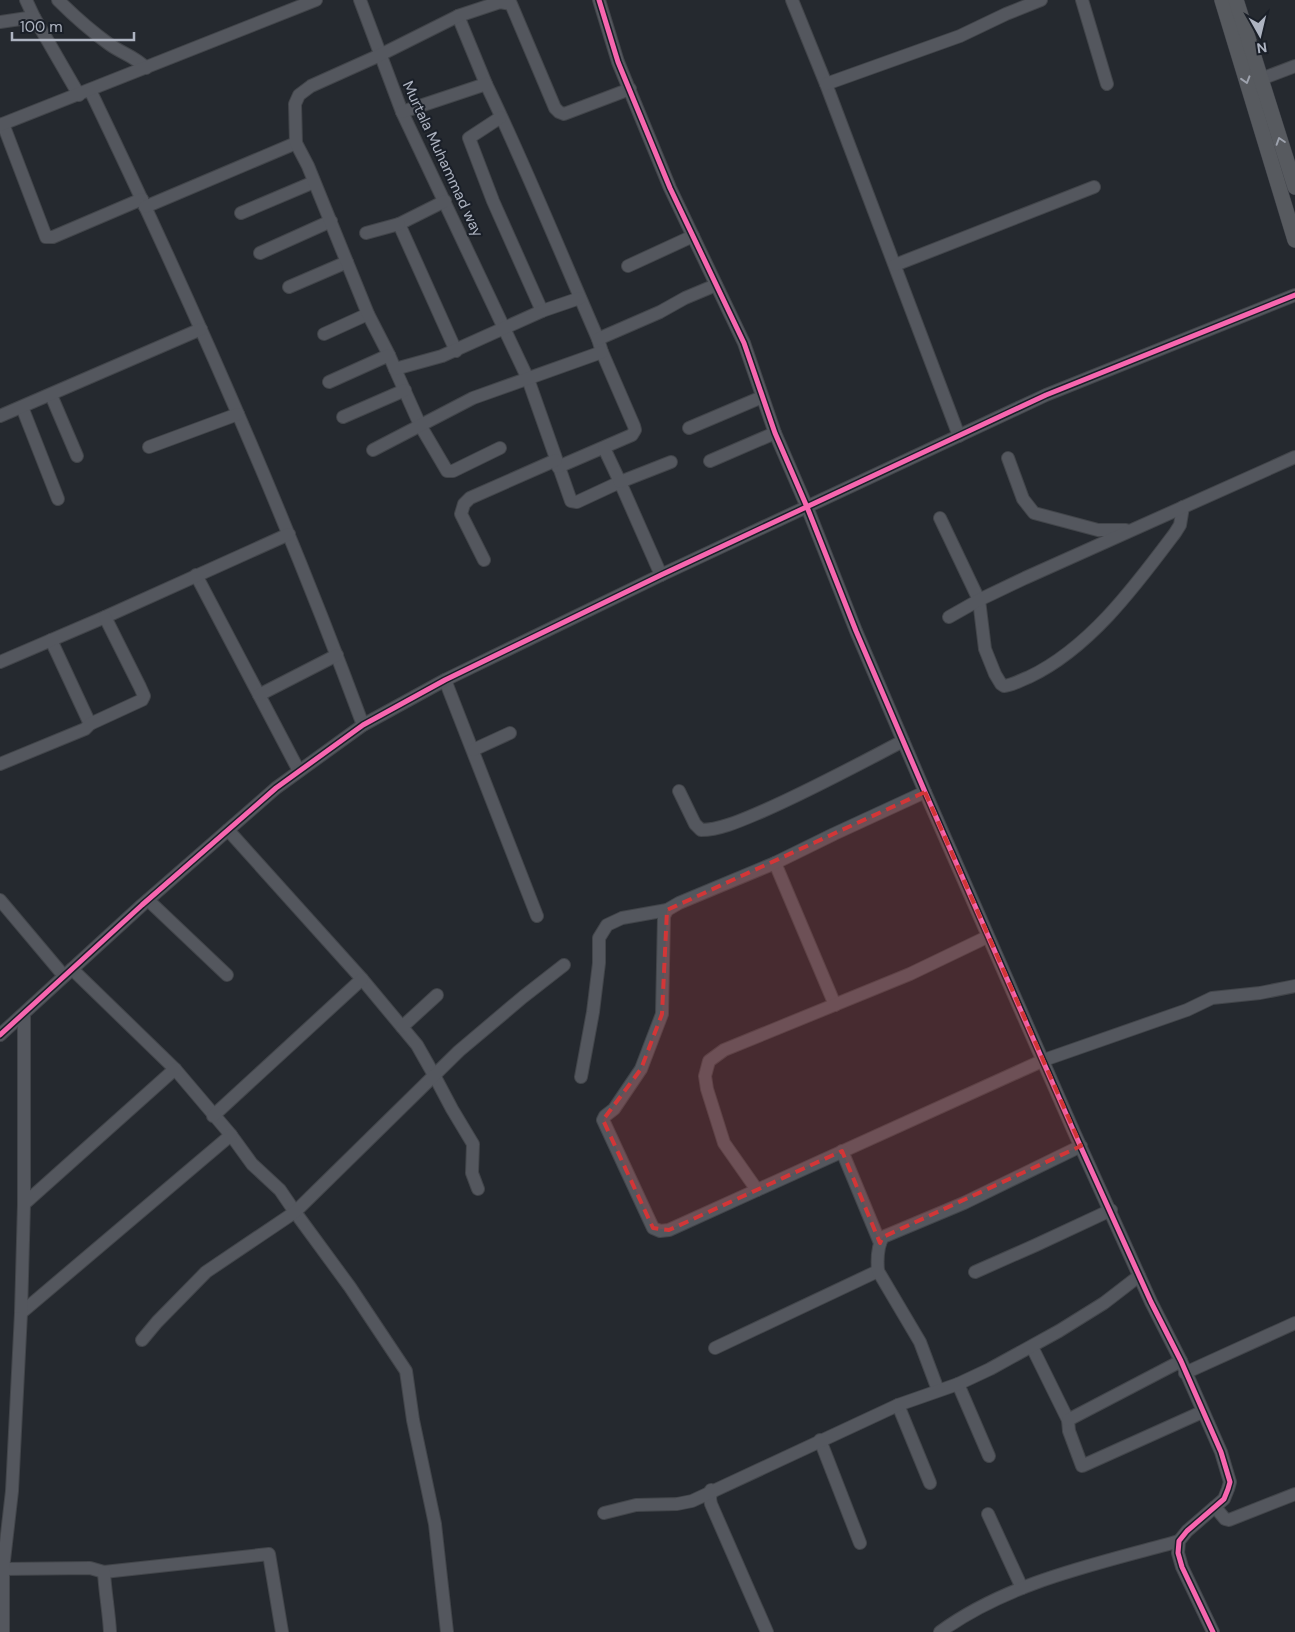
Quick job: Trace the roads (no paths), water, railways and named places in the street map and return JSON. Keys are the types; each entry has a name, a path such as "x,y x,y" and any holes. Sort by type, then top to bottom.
{"main road":[{"path":"1222,0 1295,240"},
{"path":"1236,0 1295,187"}],"street":[{"path":"27,0 34,17 84,92 144,203 201,329 289,534 363,724"},
{"path":"58,0 110,45 138,60 146,68"},
{"path":"296,143 144,203 53,237 46,237 2,124 316,0"},
{"name":"Murtala Muhammad way","path":"360,0 402,112 445,201 502,328 528,379 557,464 572,501 574,502 604,491 620,482"},
{"path":"599,0 618,62 670,188 744,343 775,433 924,792 987,938 1044,1060 1139,1276 1221,1452 1230,1482 1224,1499 1187,1531 1179,1541 1178,1553 1182,1567 1212,1632"},
{"path":"792,0 826,84 959,436"},
{"path":"826,84 960,36 1041,0"},
{"path":"1082,0 1107,84"},
{"path":"500,448 453,471 447,471 420,425 389,355 368,314 308,166 296,143 295,104 299,95 311,86 380,55 458,16 500,2 511,4 555,108 559,112 564,114 630,89"},
{"path":"458,16 598,339 634,430 632,435 604,448 470,498 464,504 461,514 484,560"},
{"path":"0,22 34,17"},
{"path":"1261,79 1295,66"},
{"path":"402,112 486,84"},
{"path":"501,117 469,138 493,201 542,311"},
{"path":"241,213 314,182"},
{"path":"894,265 1094,187"},
{"path":"366,233 399,224 445,201"},
{"path":"260,253 331,221"},
{"path":"399,224 456,351"},
{"path":"628,266 694,236"},
{"path":"289,288 348,262"},
{"path":"598,339 716,285"},
{"path":"0,1035 148,900 276,788 363,724 446,680 661,576 1046,395 1295,295"},
{"path":"395,369 456,351 502,328 542,311 580,298"},
{"path":"324,334 368,314"},
{"path":"0,416 201,329"},
{"path":"373,450 473,398 602,352"},
{"path":"329,382 389,355"},
{"path":"343,417 405,390"},
{"path":"51,395 77,456"},
{"path":"689,428 762,397"},
{"path":"22,407 58,499"},
{"path":"149,447 238,414"},
{"path":"710,461 775,433"},
{"path":"604,448 661,576"},
{"path":"949,617 979,600 1295,457"},
{"path":"1008,458 1023,499 1034,513 1098,530 1131,530"},
{"path":"620,482 671,462"},
{"path":"940,518 979,600 985,648 995,674 1004,686 1021,681 1044,670 1088,635 1128,593 1175,533 1180,525 1183,507"},
{"path":"0,662 289,534"},
{"path":"196,575 299,771"},
{"path":"0,764 84,729 90,724 142,700 144,696 105,617"},
{"path":"51,640 90,724"},
{"path":"259,695 337,655"},
{"path":"446,680 537,916"},
{"path":"473,750 510,733"},
{"path":"679,791 695,824 701,830 709,830 744,819 786,801 903,741"},
{"path":"580,1077 593,1012 599,963 599,938 607,924 622,918 667,910 679,903 775,863 924,792"},
{"path":"228,830 362,979 417,1045 452,1109 474,1144 472,1173 478,1189"},
{"path":"775,863 835,1005"},
{"path":"0,900 68,973 174,1069 212,1116 231,1135 252,1164 280,1190 294,1212 350,1287 406,1371 435,1524 447,1632"},
{"path":"148,900 227,975"},
{"path":"667,910 664,916 662,1014 641,1069 614,1109 603,1120 653,1228 656,1230 669,1230 1044,1060 1186,1010 1212,998 1260,993 1295,986"},
{"path":"757,1190 724,1143 704,1076 709,1061 724,1050 910,974 987,938"},
{"path":"142,1340 206,1272 294,1212 459,1051 522,997 564,965"},
{"path":"212,1116 362,979"},
{"path":"402,1027 437,995"},
{"path":"3,1632 6,1493 21,1313 24,1204 24,1014"},
{"path":"24,1204 174,1069"},
{"path":"21,1313 231,1135"},
{"path":"938,1390 920,1342 878,1271 877,1260 883,1237 964,1203 1081,1146"},
{"path":"842,1151 880,1243"},
{"path":"975,1272 1111,1210"},
{"path":"715,1348 878,1271"},
{"path":"604,1513 636,1505 677,1504 692,1501 711,1490 898,1405 958,1384 1032,1347 1104,1302 1139,1276"},
{"path":"1068,1420 1183,1367 1295,1323"},
{"path":"1032,1347 1068,1420 1068,1431 1082,1466 1202,1412"},
{"path":"958,1384 989,1456"},
{"path":"898,1405 930,1483"},
{"path":"820,1440 860,1543"},
{"path":"711,1490 711,1504 767,1632"},
{"path":"1215,1507 1225,1519 1229,1520 1295,1494"},
{"path":"988,1514 1022,1588"},
{"path":"940,1632 1000,1597 1022,1588 1053,1577 1179,1541"},
{"path":"3,1569 90,1568 104,1572 269,1554 282,1632"},
{"path":"104,1572 110,1632"}]}
